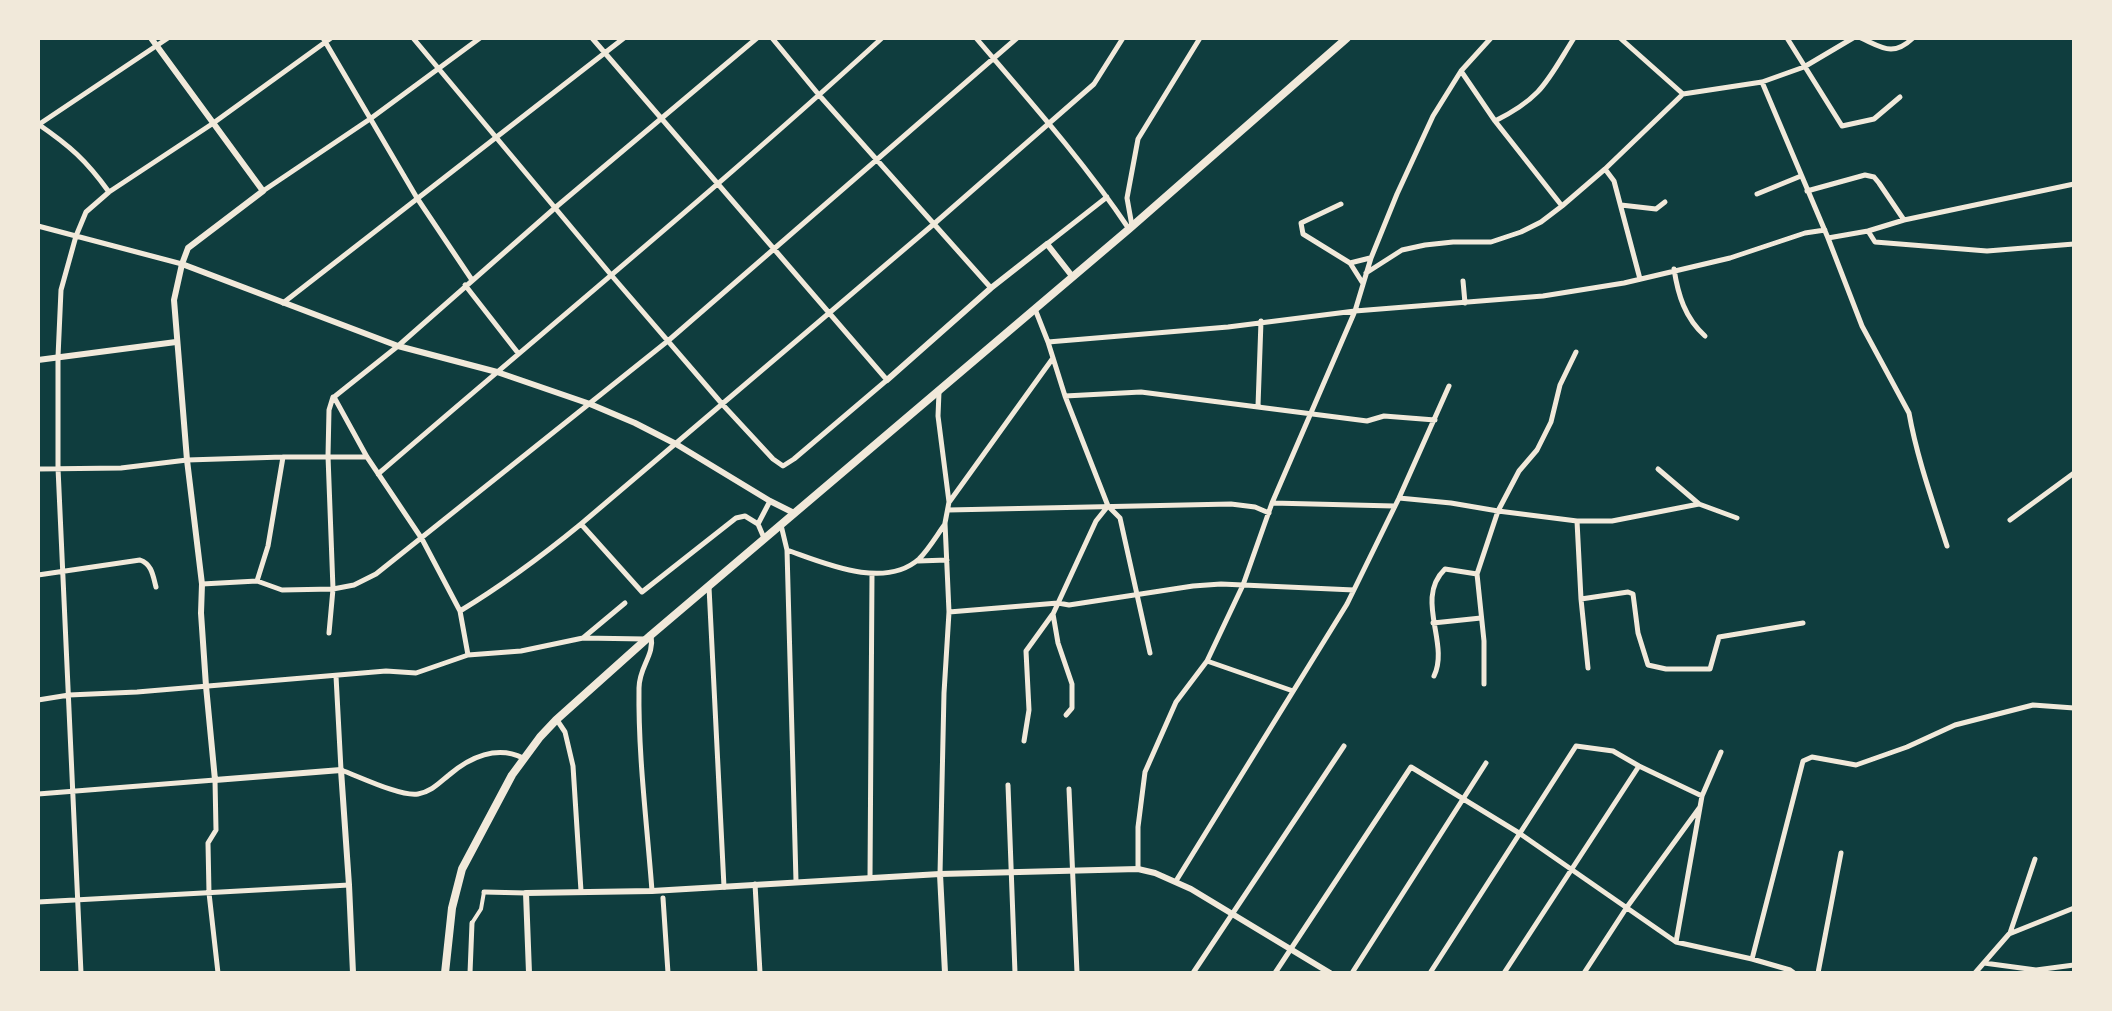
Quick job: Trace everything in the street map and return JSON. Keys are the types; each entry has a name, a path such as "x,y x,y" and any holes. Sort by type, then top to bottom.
{"main road":[{"path":"445,973 452,908 462,869 523,758 556,720 648,637 1131,228 1347,38"}],"street":[{"path":"151,38 263,191"},
{"path":"109,192 90,166 67,144 38,124 168,38"},
{"path":"413,38 723,405 783,466 991,288 1107,197"},
{"path":"218,973 209,893 208,843 216,830 215,780 201,613 202,584 176,342 174,300 182,264 188,248 263,191 370,119 480,38"},
{"path":"592,38 887,380"},
{"path":"283,303 624,38"},
{"path":"329,633 333,589 328,456 329,410 334,397 398,346 465,285 757,38"},
{"path":"772,38 991,288"},
{"path":"378,474 612,276 882,38"},
{"path":"976,38 1049,123 1131,228"},
{"path":"202,584 257,581 282,590 333,589 354,585 376,574 669,340 1017,38"},
{"path":"460,611 534,563 935,223 1094,84 1123,38"},
{"path":"1131,228 1127,198 1138,139 1200,38"},
{"path":"1138,869 1138,827 1145,772 1176,702 1207,661 1243,585 1272,503 1355,311 1371,258 1433,116 1461,71 1491,38"},
{"path":"1495,121 1540,92 1574,38"},
{"path":"1620,38 1683,94"},
{"path":"1787,38 1842,126 1874,119 1900,97"},
{"path":"1365,274 1402,250 1453,242 1491,242 1541,222 1605,169 1683,94 1762,82 1804,67 1853,38"},
{"path":"1861,38 1887,51 1904,47 1913,38"},
{"path":"81,973 61,572 58,357 61,290 86,212 109,192 212,124 326,39 417,198 472,280"},
{"path":"1461,71 1495,121 1562,206"},
{"path":"1762,82 1862,326 1909,413 1947,546"},
{"path":"1605,169 1614,181 1640,279"},
{"path":"1807,191 1865,175 1874,177 1904,220"},
{"path":"1757,194 1801,176"},
{"path":"1828,238 2074,184"},
{"path":"1621,205 1656,209 1665,202"},
{"path":"1341,204 1301,223 1301,229 1303,234 1350,263 1362,283"},
{"path":"38,226 182,264 398,346 497,372 590,404 676,444 794,513"},
{"path":"1048,342 1197,330 1355,311 1543,296 1640,279 1730,258 1805,233 1825,230"},
{"path":"1868,231 1875,242 1987,251 2074,244"},
{"path":"1047,244 1072,276"},
{"path":"1350,263 1371,258"},
{"path":"1674,269 1686,313 1705,336"},
{"path":"1463,281 1465,303"},
{"path":"465,285 518,353"},
{"path":"1035,309 1108,506 1120,518 1150,653"},
{"path":"1258,406 1261,321"},
{"path":"38,360 176,342"},
{"path":"1484,684 1484,641 1477,574 1498,511 1519,471 1537,450 1551,422 1560,385 1576,352"},
{"path":"949,502 1053,358"},
{"path":"1176,881 1354,590 1449,386"},
{"path":"940,390 938,416 949,502 945,523 949,612 940,874 945,973"},
{"path":"1065,396 1141,392 1367,421 1384,416 1435,420"},
{"path":"334,397 367,457 422,539 460,611 468,655"},
{"path":"257,581 268,546 283,457"},
{"path":"38,469 121,468 187,460 367,457"},
{"path":"1658,469 1699,504 1737,518"},
{"path":"2010,520 2074,473"},
{"path":"1399,498 1577,521 1612,521 1699,504"},
{"path":"758,524 770,501"},
{"path":"1272,503 1394,506"},
{"path":"948,510 1231,504 1255,507 1269,513"},
{"path":"1024,741 1029,710 1026,651 1053,614 1096,521 1108,506"},
{"path":"581,524 642,592 736,518 745,516 758,524 764,539"},
{"path":"1577,521 1588,668"},
{"path":"917,561 945,523"},
{"path":"781,525 787,550 796,881"},
{"path":"787,550 844,569 872,574 893,571 917,561 947,560"},
{"path":"38,575 140,560 150,567 156,587"},
{"path":"1434,676 1438,658 1431,606 1436,586 1445,569 1477,574"},
{"path":"870,877 872,574"},
{"path":"949,612 1058,603 1069,605 1221,584 1354,590"},
{"path":"709,586 724,887"},
{"path":"1581,599 1628,592 1633,594 1638,633 1646,662 1650,667 1666,669 1710,669 1721,636 1803,623"},
{"path":"583,638 625,603"},
{"path":"1053,614 1058,643 1072,684 1072,708 1066,715"},
{"path":"1433,623 1481,618"},
{"path":"38,700 69,695 386,671 416,673 468,655 521,651 583,638 648,637 653,646 652,652 643,667 639,684 652,891"},
{"path":"1207,661 1293,691"},
{"path":"336,676 353,973"},
{"path":"1752,959 1803,761 1807,758 1856,765 1907,747 1955,725 2033,705 2074,708"},
{"path":"556,720 565,732 573,766 581,891"},
{"path":"1193,973 1344,746"},
{"path":"1430,973 1576,746 1613,751 1702,796"},
{"path":"38,794 341,770 409,795 433,789 465,763 477,758 501,751 523,758"},
{"path":"1676,942 1702,796 1721,752"},
{"path":"1352,973 1486,763"},
{"path":"1504,973 1639,766"},
{"path":"1275,973 1411,767 1519,833 1676,942 1752,959 1794,973"},
{"path":"1008,785 1015,973"},
{"path":"1069,789 1077,973"},
{"path":"1584,973 1627,907 1700,807"},
{"path":"1818,973 1841,853"},
{"path":"1975,973 2009,934 2035,859"},
{"path":"470,973 472,923 481,909 484,892 652,891 870,877 1138,869 1176,881 1330,973"},
{"path":"755,884 760,973"},
{"path":"38,902 349,885"},
{"path":"526,893 529,973"},
{"path":"663,898 668,973"},
{"path":"2009,934 2074,908"},
{"path":"1984,963 2036,970 2074,965"},
{"path":"1764,973 1770,964"}]}
